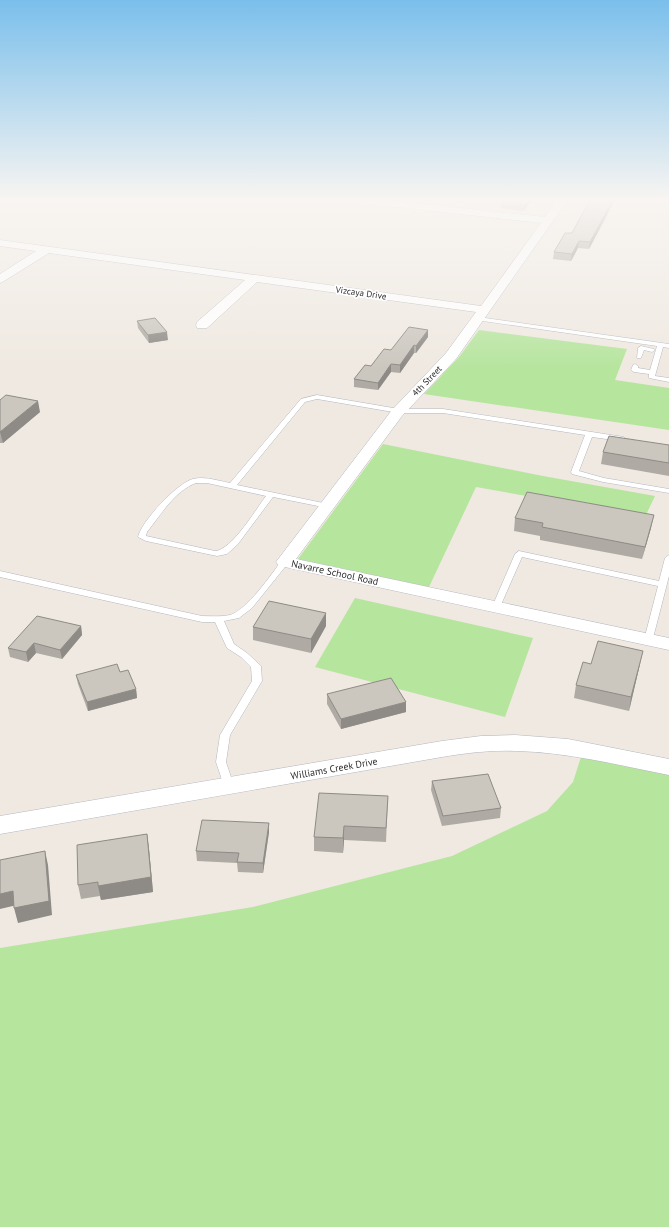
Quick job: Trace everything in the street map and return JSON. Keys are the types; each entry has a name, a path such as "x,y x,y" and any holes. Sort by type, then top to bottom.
{"street":[{"path":"0,279 38,255"},
{"name":"Vizcaya Drive","path":"91,255 482,315"},
{"name":"4th Street","path":"285,562 399,410 451,356 524,255"},
{"path":"202,325 254,279"},
{"name":"Navarre School Road","path":"285,562 669,644"},
{"name":"Williams Creek Drive","path":"0,825 481,744 515,743 568,747 669,767"}],"lane":[{"path":"482,315 659,348 669,352"},
{"path":"639,357 641,348 659,348 669,346"},
{"path":"659,348 651,377 669,380"},
{"path":"635,366 634,370 652,372"},
{"path":"232,486 303,400 317,396 399,410 443,411 626,439"},
{"path":"590,434 575,472 604,480 669,492"},
{"path":"271,494 234,542 225,551 220,553 215,554 142,537 143,532 174,495 186,484 194,481 207,481 271,494 328,506"},
{"path":"496,607 518,554 663,584"},
{"path":"649,640 669,558"},
{"name":"Navarre School Road","path":"0,574 202,619 218,619 236,616 250,604 285,562"},
{"path":"218,619 230,646 244,655 256,666 257,681 225,735 221,762 229,786"}],"green space":[{"path":"479,330 627,349 615,380 669,388 669,430 424,394 459,357"},
{"path":"383,444 543,476 655,496 645,517 476,487 429,587 298,559"},
{"path":"355,598 533,638 505,717 315,667"},
{"path":"581,757 669,775 669,1227 0,1227 0,948 253,907 452,856 547,811 573,782"}],"building":[{"path":"155,318 167,332 148,335 137,321"},
{"path":"409,327 428,330 416,346 414,345 400,365 391,364 378,383 354,379 365,365 371,366 384,349 391,350"},
{"path":"6,395 38,401 0,432 0,400"},
{"path":"609,436 669,445 669,463 603,452"},
{"path":"527,492 654,515 645,547 542,527 543,523 515,518"},
{"path":"269,601 326,613 311,639 253,627"},
{"path":"37,616 81,626 60,650 34,643 26,652 8,648"},
{"path":"598,641 643,651 631,697 576,685 583,662 591,664"},
{"path":"117,664 120,672 128,670 136,689 87,702 76,675"},
{"path":"391,678 406,702 341,719 327,694"},
{"path":"488,774 501,808 443,816 432,781"},
{"path":"319,793 388,796 386,828 344,826 343,838 314,837"},
{"path":"202,820 269,823 263,863 237,862 239,853 196,851"},
{"path":"147,834 151,877 98,886 98,882 78,885 77,845"},
{"path":"45,851 49,901 14,908 13,891 0,894 0,860"}]}
